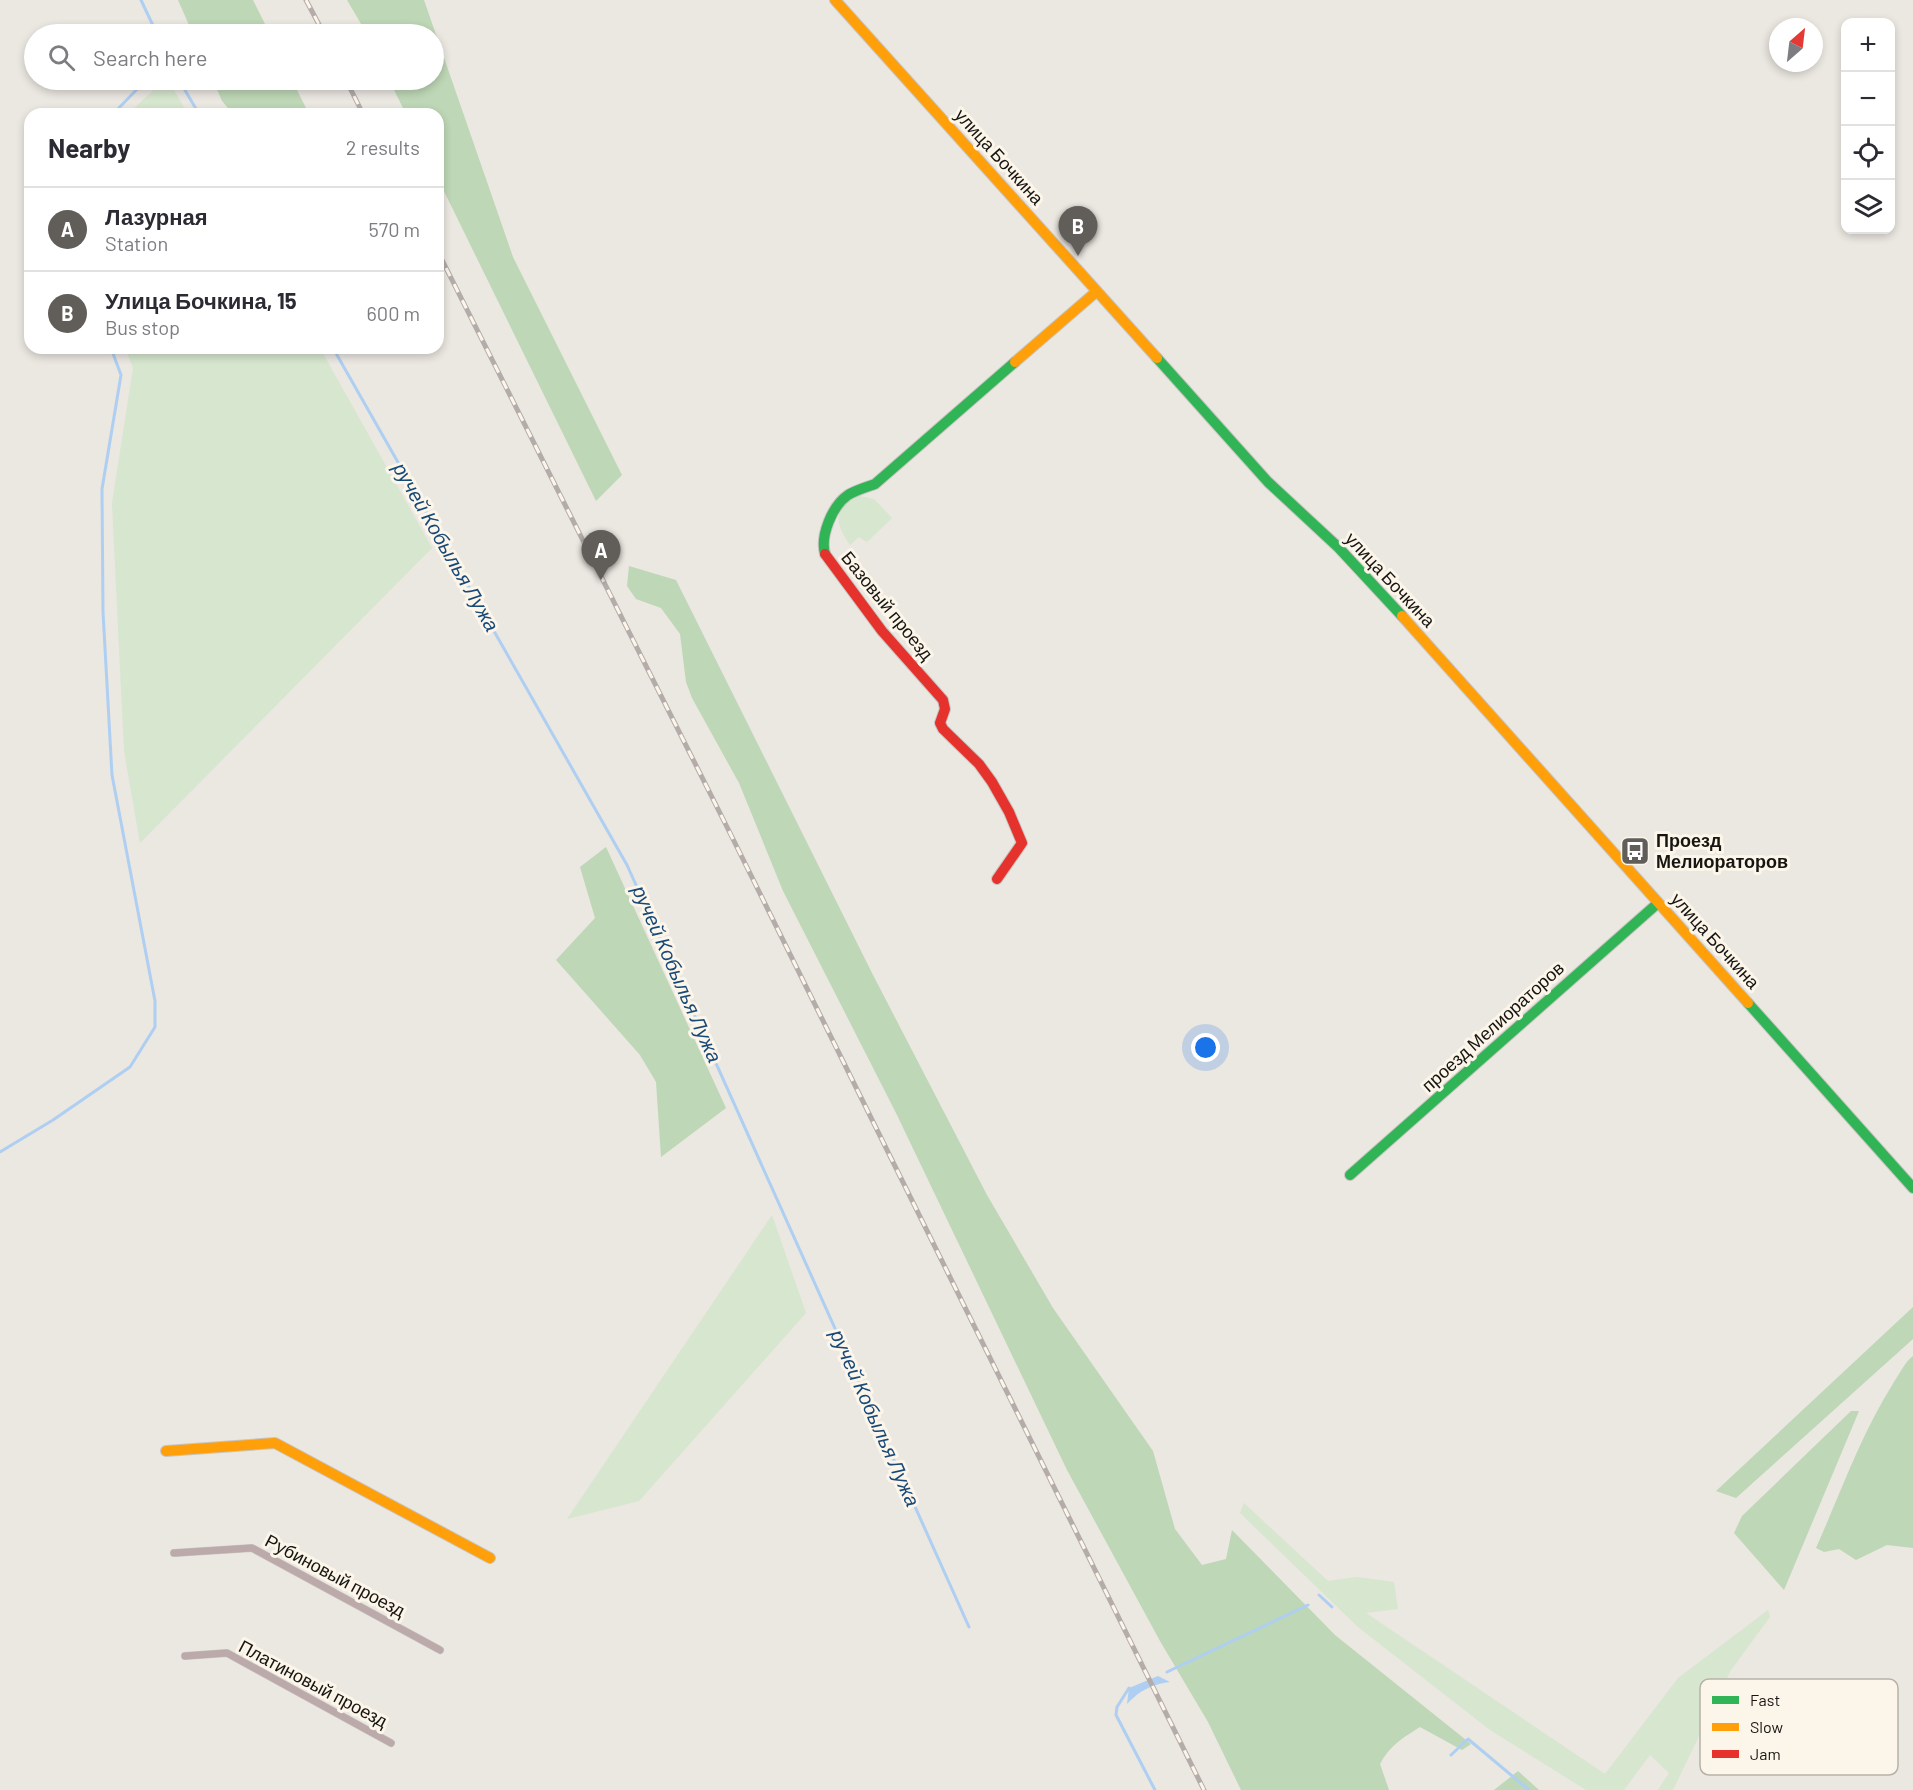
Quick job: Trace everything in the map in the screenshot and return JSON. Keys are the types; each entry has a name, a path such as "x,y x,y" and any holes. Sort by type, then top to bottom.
{"street":[{"name":"улица Бочкина","path":"835,0 1268,483 1338,547 1378,590 1913,1188"},
{"name":"Базовый проезд","path":"997,879 1014,858 1022,843 1002,796 979,764 944,730 940,723 945,709 943,700 882,631 832,569 823,545 827,527 848,495 875,484 1096,292"},
{"name":"проезд Мелиораторов","path":"1350,1175 1658,903"},
{"path":"166,1451 274,1443 490,1558"},
{"name":"Рубиновый проезд","path":"174,1553 252,1548 440,1650"},
{"name":"Платиновый проезд","path":"185,1656 227,1653 391,1743"}],"green space":[{"path":"178,0 253,0 265,24 189,24"},
{"path":"347,0 424,0 432,24 361,24"},
{"path":"444,58 513,257 622,475 596,501 444,191 444,108 403,108 394,90 444,90"},
{"path":"153,90 174,90 184,108 134,108"},
{"path":"217,90 297,90 306,108 228,108"},
{"path":"127,354 323,354 432,548 140,843 124,751 112,503 133,368"},
{"path":"859,496 874,499 892,518 867,542 859,537 850,545 841,530 840,511 850,500"},
{"path":"629,566 676,580 873,975 987,1195 1053,1308 1153,1451 1175,1529 1202,1565 1226,1559 1232,1530 1335,1635 1471,1744 1462,1750 1420,1727 1392,1747 1380,1764 1389,1790 1241,1790 1208,1722 1160,1641 1067,1470 896,1113 783,891 739,783 692,698 686,682 680,634 661,608 636,599 627,586"},
{"path":"606,847 726,1108 661,1157 656,1082 640,1055 556,960 595,918 580,867"},
{"path":"772,1215 806,1313 639,1501 567,1519"},
{"path":"1913,1307 1913,1339 1736,1498 1716,1491"},
{"path":"1913,1356 1913,1548 1887,1545 1856,1560 1839,1549 1824,1552 1816,1548 1861,1443 1882,1402 1907,1361"},
{"path":"1851,1411 1859,1411 1784,1590 1734,1533 1742,1516"},
{"path":"1244,1503 1328,1581 1357,1577 1394,1582 1398,1609 1366,1613 1605,1774 1678,1678 1768,1610 1770,1617 1727,1679 1700,1679 1700,1734 1673,1790 1658,1790 1669,1773 1650,1755 1624,1790 1586,1790 1490,1730 1358,1627 1240,1513"},
{"path":"1518,1771 1539,1790 1494,1790"}],"water":[{"path":"1158,1676 1170,1682 1146,1689 1127,1704 1129,1688"}],"waterway":[{"name":"ручей Кобылья Лужа","path":"141,0 152,24"},
{"name":"ручей Кобылья Лужа","path":"119,108 136,90"},
{"name":"ручей Кобылья Лужа","path":"185,90 195,108"},
{"name":"ручей Кобылья Лужа","path":"0,1152 53,1120 130,1067 155,1027 155,1001 112,775 103,612 102,489 121,375 113,354"},
{"name":"ручей Кобылья Лужа","path":"336,354 627,865 969,1627"},
{"path":"1319,1595 1332,1607"},
{"path":"1167,1672 1308,1605"},
{"path":"1129,1688 1117,1707 1116,1715 1155,1790"},
{"path":"1451,1755 1468,1739 1529,1790"}],"railway":[{"path":"306,0 319,24"},
{"path":"351,90 360,108"},
{"path":"444,264 730,833 1204,1790"}],"traffic: fast":[{"path":"1157,358 1268,482 1338,547 1402,616"},
{"path":"825,554 826,530 832,514 842,500 851,493 875,484 1015,362"},
{"path":"1350,1175 1658,903"},
{"path":"1748,1003 1913,1188"}],"traffic: slow":[{"path":"835,0 1157,358"},
{"path":"1015,362 1096,292"},
{"path":"1402,616 1748,1003"},
{"path":"166,1451 275,1443 490,1558"}],"traffic: jam":[{"path":"825,554 882,631 943,700 945,709 940,723 943,729 979,764 1009,812 1022,843 997,879"}],"place":[{"name":"Улица Бочкина, 15","path":"1078,256"},
{"name":"Лазурная","path":"601,580"},
{"name":"Проезд Мелиораторов","path":"1635,851"}]}
